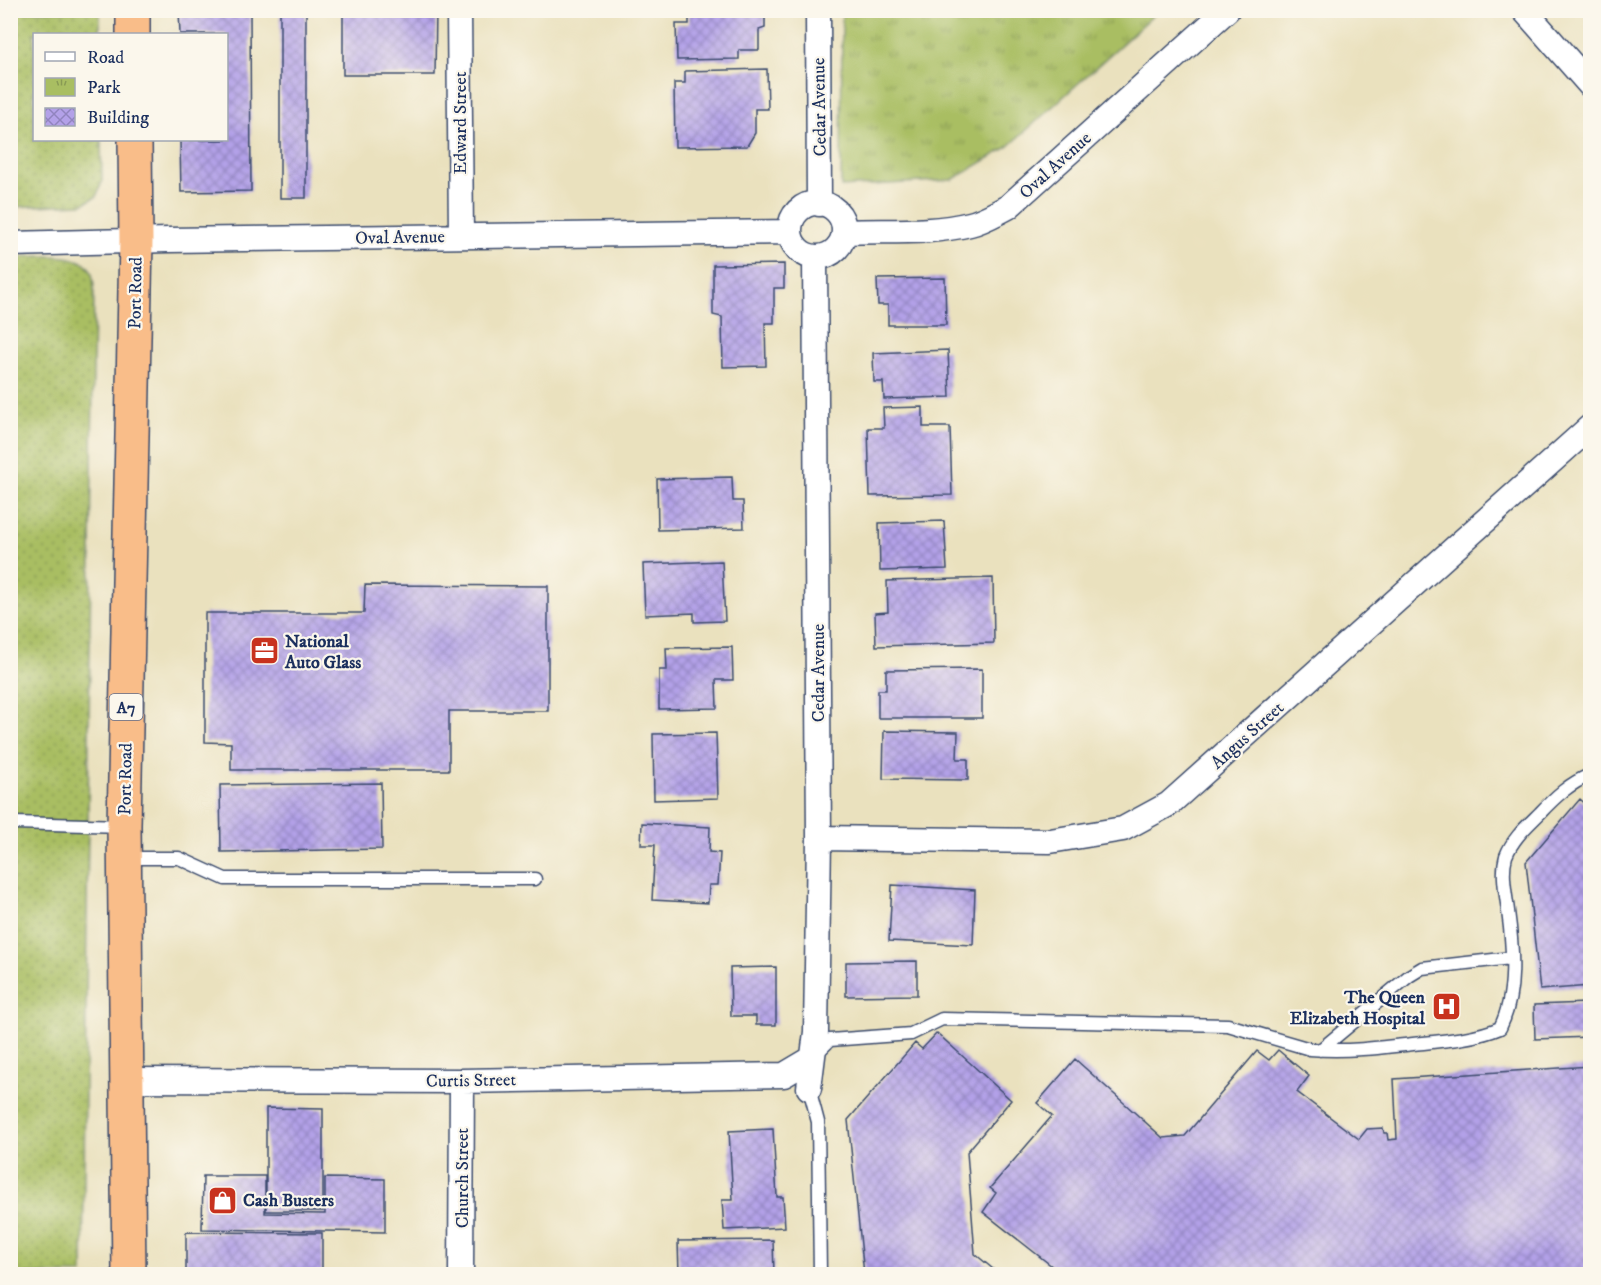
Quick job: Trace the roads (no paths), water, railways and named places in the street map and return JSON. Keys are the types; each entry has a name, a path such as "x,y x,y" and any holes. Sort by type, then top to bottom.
{"highway":[{"path":"133,10 133,33"},
{"name":"Port Road","path":"129,1275 124,826 136,241 135,141"}],"street":[{"name":"Edward Street","path":"459,10 461,236"},
{"name":"Cedar Avenue","path":"818,10 819,204"},
{"name":"Oval Avenue","path":"844,232 936,231 973,224 1008,207 1227,10"},
{"path":"1524,10 1590,85"},
{"path":"819,204 837,212 842,220 844,232 840,246 828,255 815,258 804,254 795,246 790,232 791,223 798,212 808,205 819,204"},
{"name":"Oval Avenue","path":"10,244 790,232"},
{"name":"Cedar Avenue","path":"809,1088 816,1032 819,838 815,258"},
{"name":"Angus Street","path":"819,838 1050,841 1123,829 1169,804 1590,427"},
{"name":"Curtis Street","path":"127,1080 462,1081 784,1075 811,1059"},
{"name":"Church Street","path":"461,1275 462,1081"}],"lane":[{"path":"811,1059 830,1040 911,1035 942,1019 1228,1025 1320,1050 1359,1050 1436,1042 1489,1033 1500,1028 1506,1017 1511,992 1510,925 1504,882 1506,857 1518,835 1558,794 1590,775"},
{"path":"14,823 124,826"},
{"path":"125,858 179,858 225,879 535,879"},
{"path":"1320,1050 1409,976 1422,968 1511,958"},
{"path":"809,1088 818,1122 820,1275"}],"place":[{"name":"National Auto Glass","path":"264,651"},
{"name":"The Queen Elizabeth Hospital","path":"1446,1007"},
{"name":"Cash Busters","path":"222,1200"}]}
